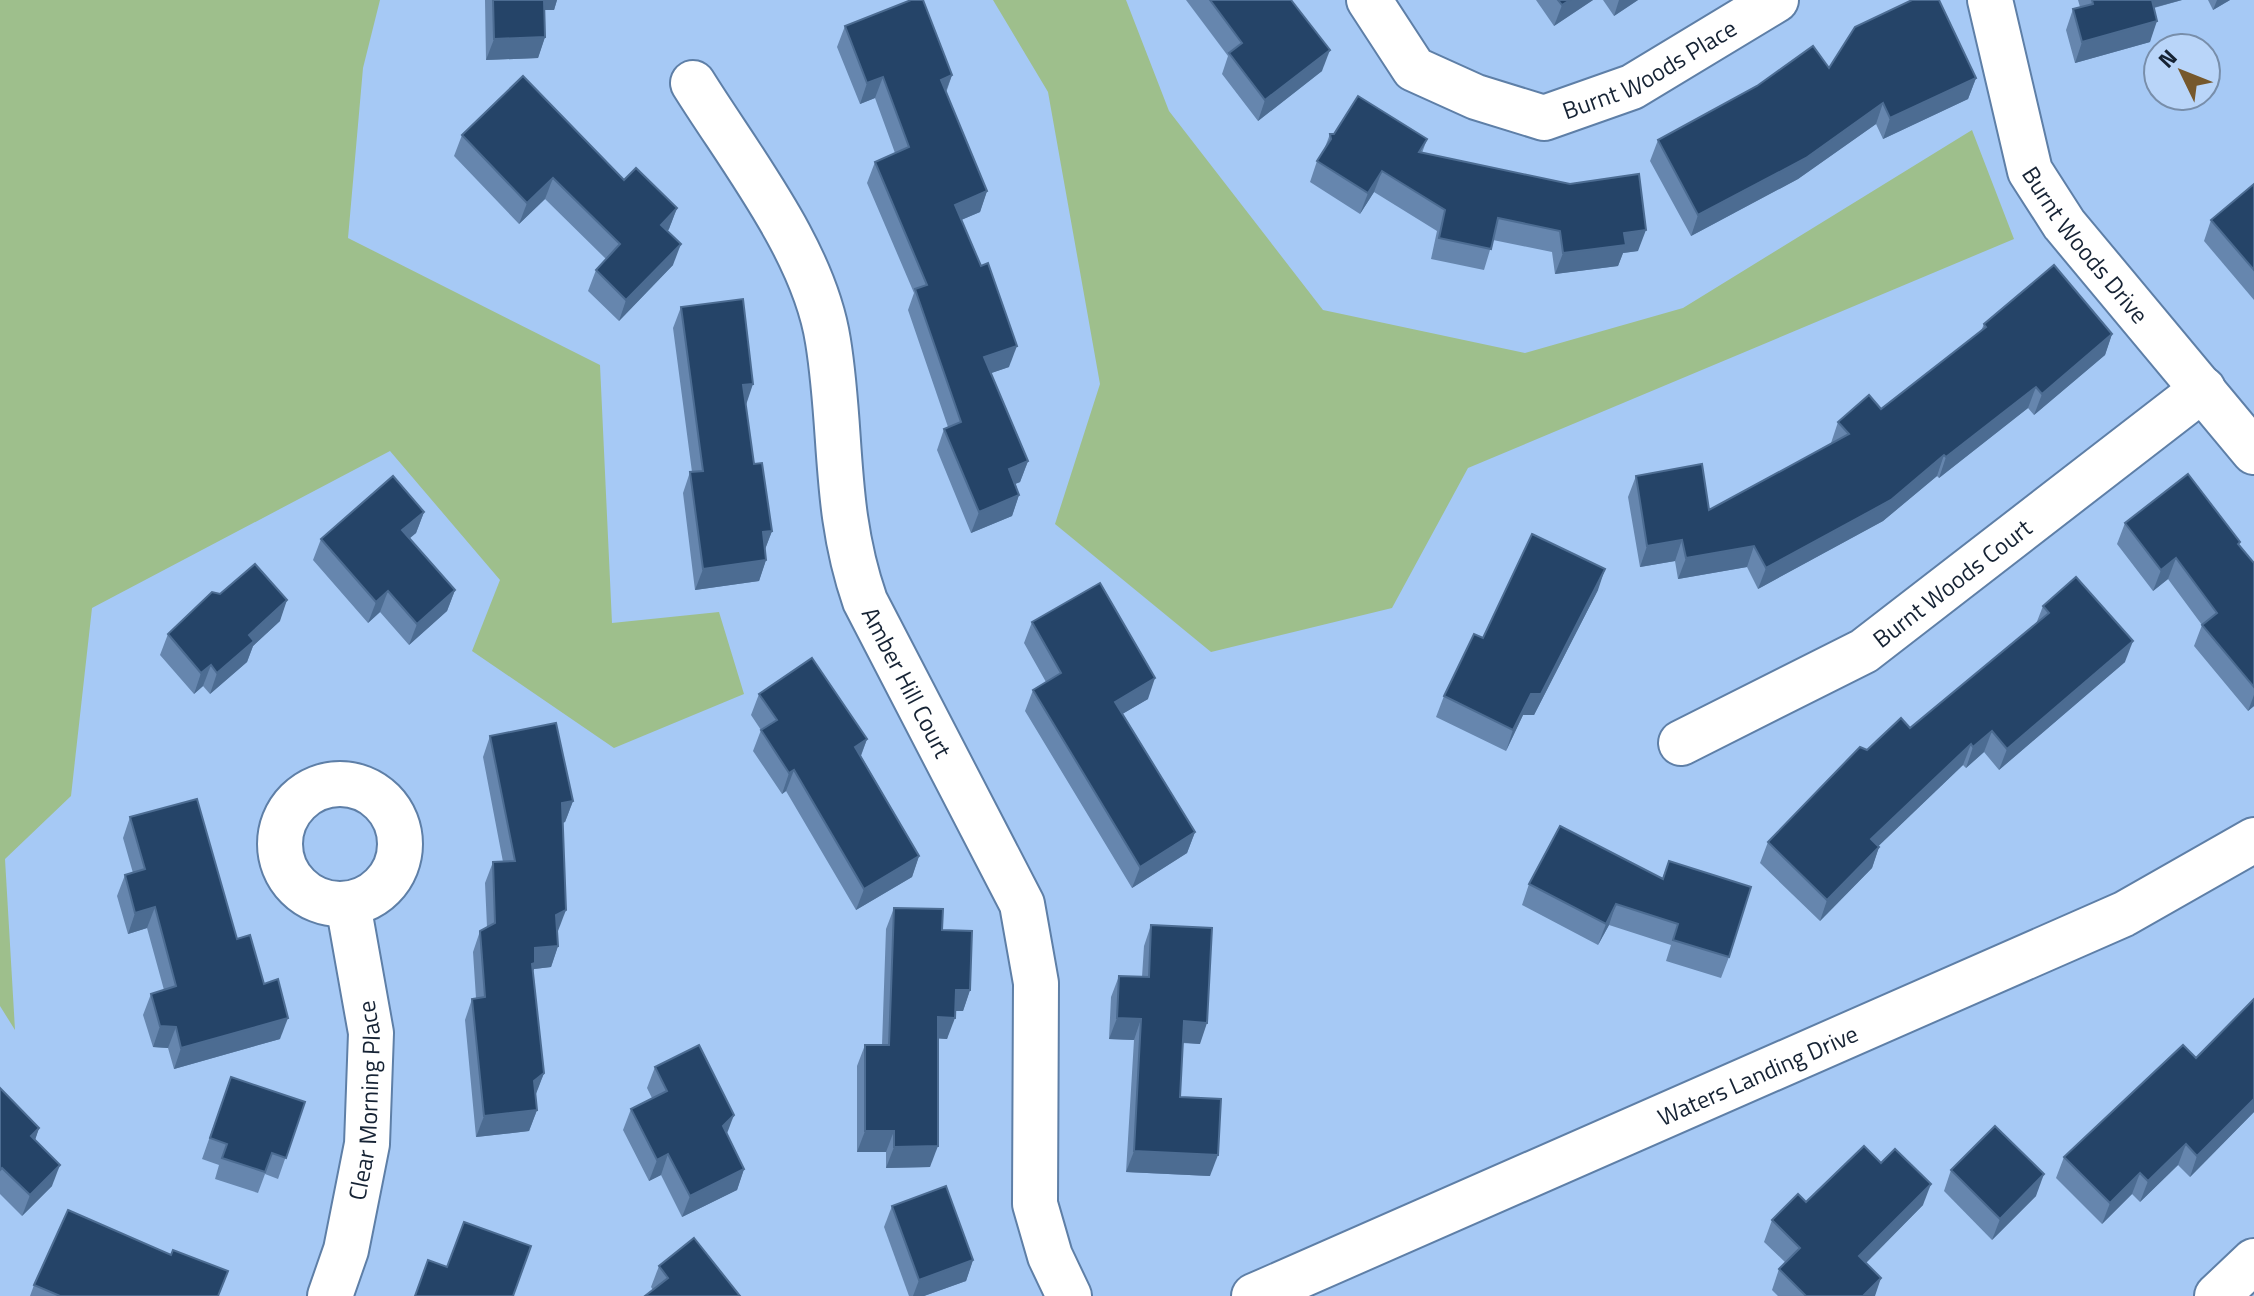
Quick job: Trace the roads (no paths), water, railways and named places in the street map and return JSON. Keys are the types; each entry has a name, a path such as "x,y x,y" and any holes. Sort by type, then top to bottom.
{"street":[{"name":"Burnt Woods Place","path":"1369,0 1414,69 1476,97 1544,118 1632,87 1776,0"},
{"name":"Burnt Woods Drive","path":"1990,0 2030,171 2064,224 2254,452"},
{"name":"Amber Hill Court","path":"693,83 808,268 828,340 841,508 852,562 865,601 1022,904 1036,983 1035,1204 1050,1256 1069,1296"},
{"name":"Burnt Woods Court","path":"1681,743 1864,651 2203,389"},
{"name":"Waters Landing Drive","path":"1254,1296 2110,921 2254,840"},
{"name":"Clear Morning Place","path":"330,1296 346,1250 367,1144 371,1033 348,904"},
{"path":"2217,1296 2254,1261"}]}
